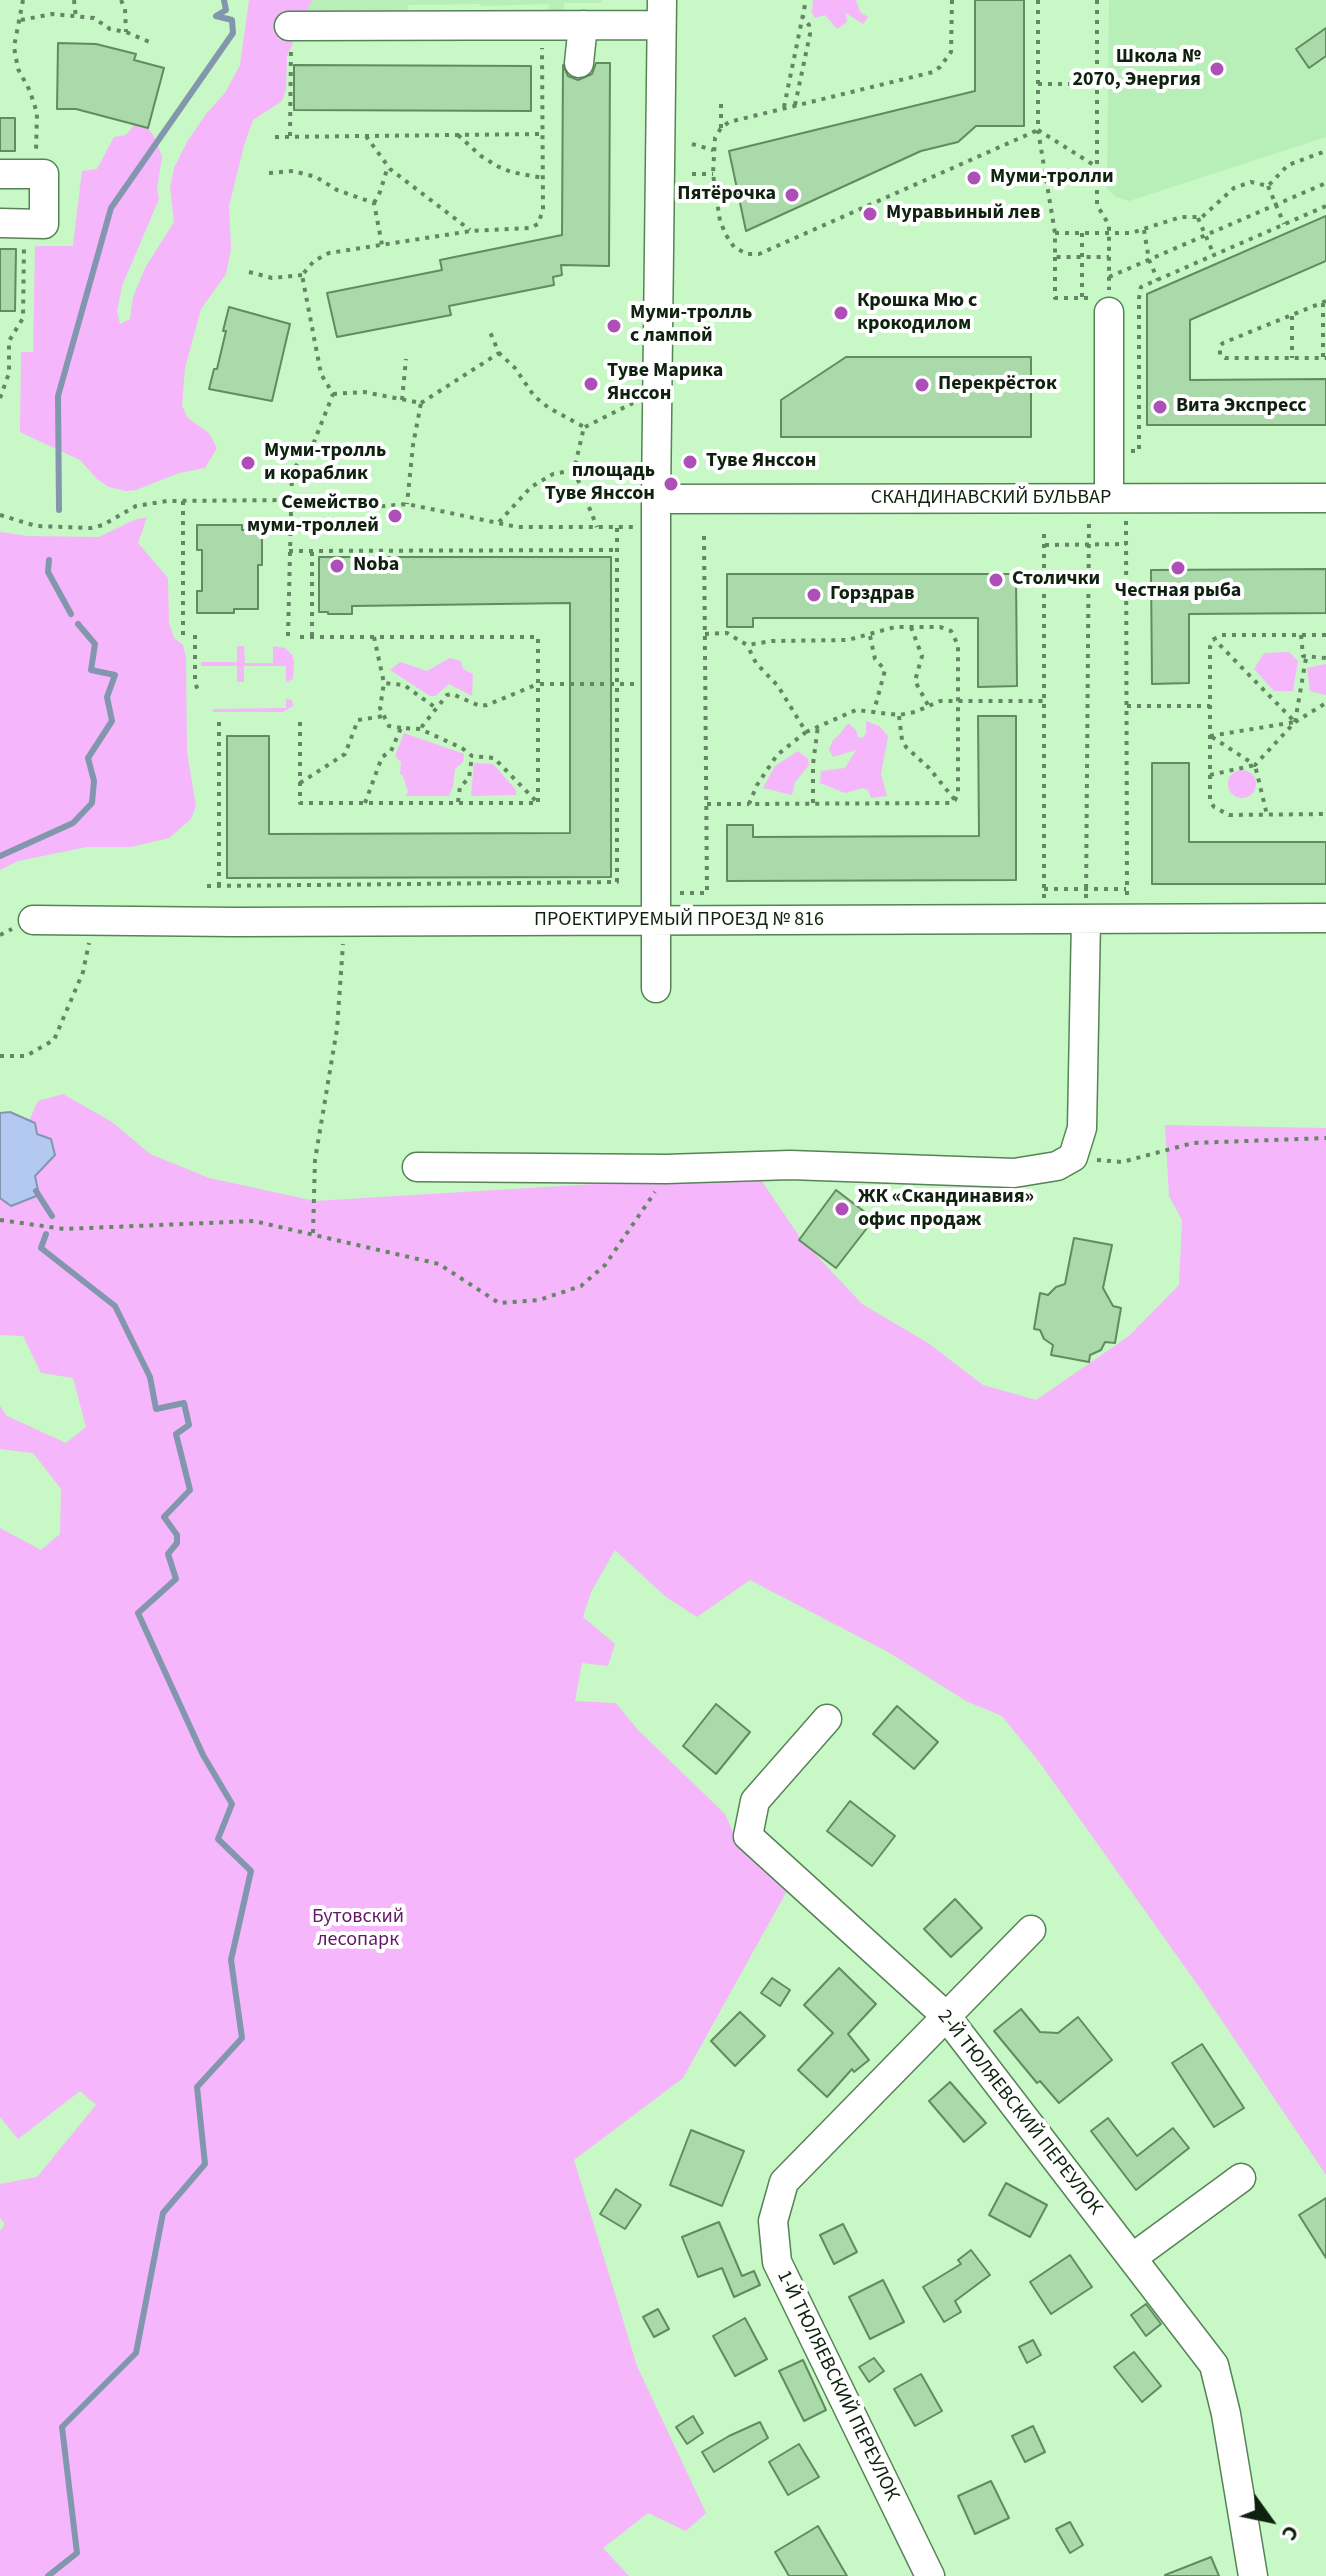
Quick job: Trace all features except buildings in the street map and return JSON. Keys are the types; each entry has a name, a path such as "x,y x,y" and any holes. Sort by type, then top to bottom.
{"street":[{"path":"290,26 588,25 662,12 656,513 656,988"},
{"path":"584,63 588,25"},
{"path":"0,174 44,174 44,224 12,223"},
{"path":"1099,498 1109,305"},
{"name":"СКАНДИНАВСКИЙ БУЛЬВАР","path":"656,513 1099,498 1326,498"},
{"name":"ПРОЕКТИРУЕМЫЙ ПРОЕЗД № 816","path":"33,920 344,922 1326,918"},
{"path":"417,1167 666,1169 790,1165 1014,1173 1057,1166 1073,1157 1082,1128 1086,920"},
{"name":"2-Й ТЮЛЯЕВСКИЙ ПЕРЕУЛОК","path":"827,1719 755,1801 748,1836 946,2016 1214,2365 1226,2414 1253,2576"},
{"name":"1-Й ТЮЛЯЕВСКИЙ ПЕРЕУЛОК","path":"930,2576 777,2262 773,2221 784,2182 1031,1930"},
{"path":"1132,2258 1241,2178"}],"path":[{"path":"23,0 14,47 18,69 37,113 36,174"},
{"path":"74,0 76,18"},
{"path":"121,0 125,9 126,32"},
{"path":"784,108 806,0"},
{"path":"952,0 951,52 933,72 729,122 721,128 715,138 713,174 720,221 726,235 734,247 747,254 759,254 1038,130"},
{"path":"1038,0 1038,130 1055,233 1055,298 1082,298 1109,305 1109,225 1099,213 1097,205 1097,0"},
{"path":"21,20 52,14 94,18 110,29 152,43"},
{"path":"795,105 810,34 809,25 803,17"},
{"path":"249,272 272,278 302,275 314,261 329,253 471,231 530,228 538,224 543,210 542,25"},
{"path":"290,26 290,136"},
{"path":"1038,84 1097,84"},
{"path":"721,104 721,128"},
{"path":"1038,130 1097,167"},
{"path":"275,137 542,134"},
{"path":"458,135 497,166 543,178"},
{"path":"366,136 388,166 471,231"},
{"path":"692,144 713,150"},
{"path":"1268,186 1288,165 1326,151"},
{"path":"382,245 374,203 388,166"},
{"path":"269,173 293,171 316,177 337,190 374,203"},
{"path":"692,174 713,174"},
{"path":"1055,233 1144,230 1181,217 1206,216 1228,193 1241,185 1251,182 1268,186"},
{"path":"1109,277 1326,183"},
{"path":"1268,186 1284,224"},
{"path":"1139,451 1141,287 1326,206"},
{"path":"1198,218 1214,255"},
{"path":"0,398 9,373 9,341 23,318 12,223"},
{"path":"1144,230 1149,260 1158,280"},
{"path":"1082,233 1082,298"},
{"path":"1055,257 1109,257"},
{"path":"302,275 321,374 333,394"},
{"path":"1325,302 1325,358 1225,358 1220,355 1223,343 1292,315 1325,302"},
{"path":"1292,315 1292,358"},
{"path":"490,332 499,353 515,368 534,396 584,427"},
{"path":"333,394 364,392 421,403 499,353"},
{"path":"402,400 406,359"},
{"path":"288,636 292,471 314,442 333,394"},
{"path":"407,504 421,403"},
{"path":"584,427 633,403"},
{"path":"584,427 574,470 597,527"},
{"path":"498,523 531,487 553,474 574,470"},
{"path":"1086,920 1088,544 1099,498"},
{"path":"0,515 36,526 91,528 103,525 136,506 183,500 290,500 340,510 407,504 517,527 617,527 656,513"},
{"path":"183,500 183,635"},
{"path":"207,886 617,882 617,527"},
{"path":"1044,534 1044,545 1044,701 1044,889 1127,889 1126,544 1044,545"},
{"path":"704,535 707,893"},
{"path":"312,550 312,637"},
{"path":"289,551 617,550"},
{"path":"911,627 922,656 915,681 929,705"},
{"path":"706,804 950,803 958,793 956,637 946,628 888,628 870,636 848,640 772,641 747,645"},
{"path":"705,634 727,633 747,645 756,663 778,686 806,732"},
{"path":"195,635 195,682 198,691"},
{"path":"1326,635 1222,635 1214,639 1210,647 1210,801 1221,813 1326,814"},
{"path":"1301,635 1301,654 1306,658 1326,658"},
{"path":"870,636 875,659 885,670 874,711"},
{"path":"300,637 538,637 538,803"},
{"path":"374,637 384,683 379,701 389,726 420,729 462,748 472,756 494,758 538,803"},
{"path":"1214,639 1295,722"},
{"path":"1295,722 1306,658"},
{"path":"384,683 404,685 436,708"},
{"path":"420,729 447,695 452,694 480,706 538,684 656,684"},
{"path":"749,804 757,785 777,755 806,732 850,711 899,715 940,701 1044,701"},
{"path":"1210,775 1255,765 1295,722 1325,704"},
{"path":"1127,706 1210,706"},
{"path":"899,715 906,747 929,768 955,800"},
{"path":"300,783 345,754 358,720 384,716"},
{"path":"219,722 219,886"},
{"path":"300,722 300,803 538,803"},
{"path":"1210,736 1295,722"},
{"path":"813,803 813,764 818,726"},
{"path":"365,803 382,757 391,751 401,728"},
{"path":"1210,736 1255,765 1267,815"},
{"path":"458,803 460,787 469,778 472,756"},
{"path":"0,1056 26,1056 54,1040 83,972 93,921"},
{"path":"312,1234 315,1160 337,1029 344,922"},
{"path":"1122,1162 1193,1143 1326,1138"},
{"path":"0,1220 64,1229 254,1221 439,1264 499,1303 539,1300 581,1286 605,1265 652,1199 666,1169"}],"shaded area":[{"path":"271,0 602,0 602,3 564,3 563,12 548,11 549,4 480,4 408,5 406,16 262,15"},
{"name":"Школа № 2070, Энергия","path":"1109,0 1326,0 1326,137 1129,201 1116,197 1107,189"}],"green space":[{"path":"249,0 312,0 287,56 286,89 282,101 253,120 245,142 229,206 231,249 226,274 201,309 185,368 182,406 188,418 209,433 217,448 205,468 179,473 136,490 109,487 80,460 20,432 21,352 33,352 35,246 73,246 82,171 97,169 114,137 126,135 134,125 148,128 162,157 157,189 159,199 122,286 117,311 120,324 130,319 133,297 145,268 174,222 170,188 174,168 187,142 225,93 240,65"},
{"path":"813,0 856,0 860,12 868,17 863,24 846,13 847,22 837,29 825,15 815,18 812,13"},
{"path":"147,517 138,543 168,578 169,623 174,638 183,645 186,657 187,752 196,806 191,819 169,838 131,847 87,847 18,861 0,870 0,532 28,536 99,537"},
{"path":"237,646 244,646 245,663 273,663 273,646 285,648 294,661 293,679 286,682 286,666 244,666 244,682 237,682 237,666 201,666 201,662 237,662"},
{"path":"1289,652 1298,661 1293,691 1274,691 1254,669 1264,653"},
{"path":"450,658 461,661 463,669 473,674 472,696 449,684 435,696 430,696 390,670 400,662 427,671"},
{"path":"1326,664 1326,695 1310,691 1307,668"},
{"path":"286,699 292,700 293,706 283,712 213,712 213,709 286,708"},
{"path":"866,721 879,726 888,736 881,774 887,796 871,798 868,790 863,788 845,793 820,783 821,771 845,768 856,750 833,757 829,750 833,740 848,723 856,730 858,737 863,738"},
{"path":"404,733 464,754 463,762 455,769 449,796 406,796 408,792 400,774 401,762 395,756"},
{"path":"798,751 808,759 809,765 795,782 792,795 763,788 775,766"},
{"path":"474,763 493,764 516,790 516,795 471,796"},
{"path":"1242,770 1252,774 1256,784 1252,794 1242,798 1232,794 1228,784 1232,774"},
{"name":"Бутовский лесопарк","path":"63,1094 112,1122 150,1154 209,1178 315,1201 759,1177 801,1239 862,1304 928,1343 983,1385 1036,1400 1129,1336 1179,1285 1182,1220 1169,1196 1165,1125 1326,1128 1326,2175 1202,1991 1040,1763 1002,1716 966,1701 888,1652 750,1580 697,1617 666,1597 615,1550 591,1592 583,1617 615,1644 608,1666 582,1663 575,1701 616,1703 637,1729 725,1814 737,1841 788,1889 683,2078 574,2160 637,2366 706,2513 686,2531 648,2513 603,2548 629,2576 0,2576 0,2231 5,2224 0,2218 0,2184 37,2177 96,2105 80,2091 18,2139 0,2117 0,1528 41,1550 60,1534 61,1489 33,1453 0,1449 0,1406 7,1416 66,1443 86,1427 73,1378 41,1373 23,1336 0,1335 0,1132 18,1145 38,1101"}],"water":[{"path":"10,1112 35,1123 37,1134 51,1139 55,1155 35,1176 39,1195 11,1206 0,1198 0,1113"}],"waterway":[{"path":"59,510 58,396 111,208 233,33 232,20 216,16 226,10 224,0"},
{"path":"49,560 48,572 71,614"},
{"path":"0,856 73,823 92,803 94,781 88,758 112,721 107,697 115,675 91,670 95,644 78,624"},
{"path":"36,1191 52,1216"},
{"path":"46,1234 41,1248 115,1306 150,1377 156,1409 184,1403 189,1425 176,1434 190,1490 164,1517 177,1535 177,1543 168,1554 176,1579 138,1613 203,1755 232,1804 218,1839 251,1871 231,1960 242,2038 197,2087 205,2164 163,2213 136,2353 62,2427 77,2553 48,2576"}],"place":[{"name":"Школа № 2070, Энергия","path":"1217,69"},
{"name":"Муми-тролли","path":"974,178"},
{"name":"Пятёрочка","path":"792,195"},
{"name":"Муравьиный лев","path":"870,214"},
{"name":"Крошка Мю с крокодилом","path":"841,313"},
{"name":"Муми-тролль с лампой","path":"614,326"},
{"name":"Туве Марика Янссон","path":"591,384"},
{"name":"Перекрёсток","path":"922,385"},
{"name":"Вита Экспресс","path":"1160,407"},
{"name":"Туве Янссон","path":"690,462"},
{"name":"Муми-тролль и кораблик","path":"248,463"},
{"name":"площадь Туве Янссон","path":"671,484"},
{"name":"Семейство муми-троллей","path":"395,516"},
{"name":"Noba","path":"337,566"},
{"name":"Честная рыба","path":"1178,568"},
{"name":"Столички","path":"996,580"},
{"name":"Горздрав","path":"814,595"},
{"name":"ЖК «Скандинавия» офис продаж","path":"842,1209"}]}
